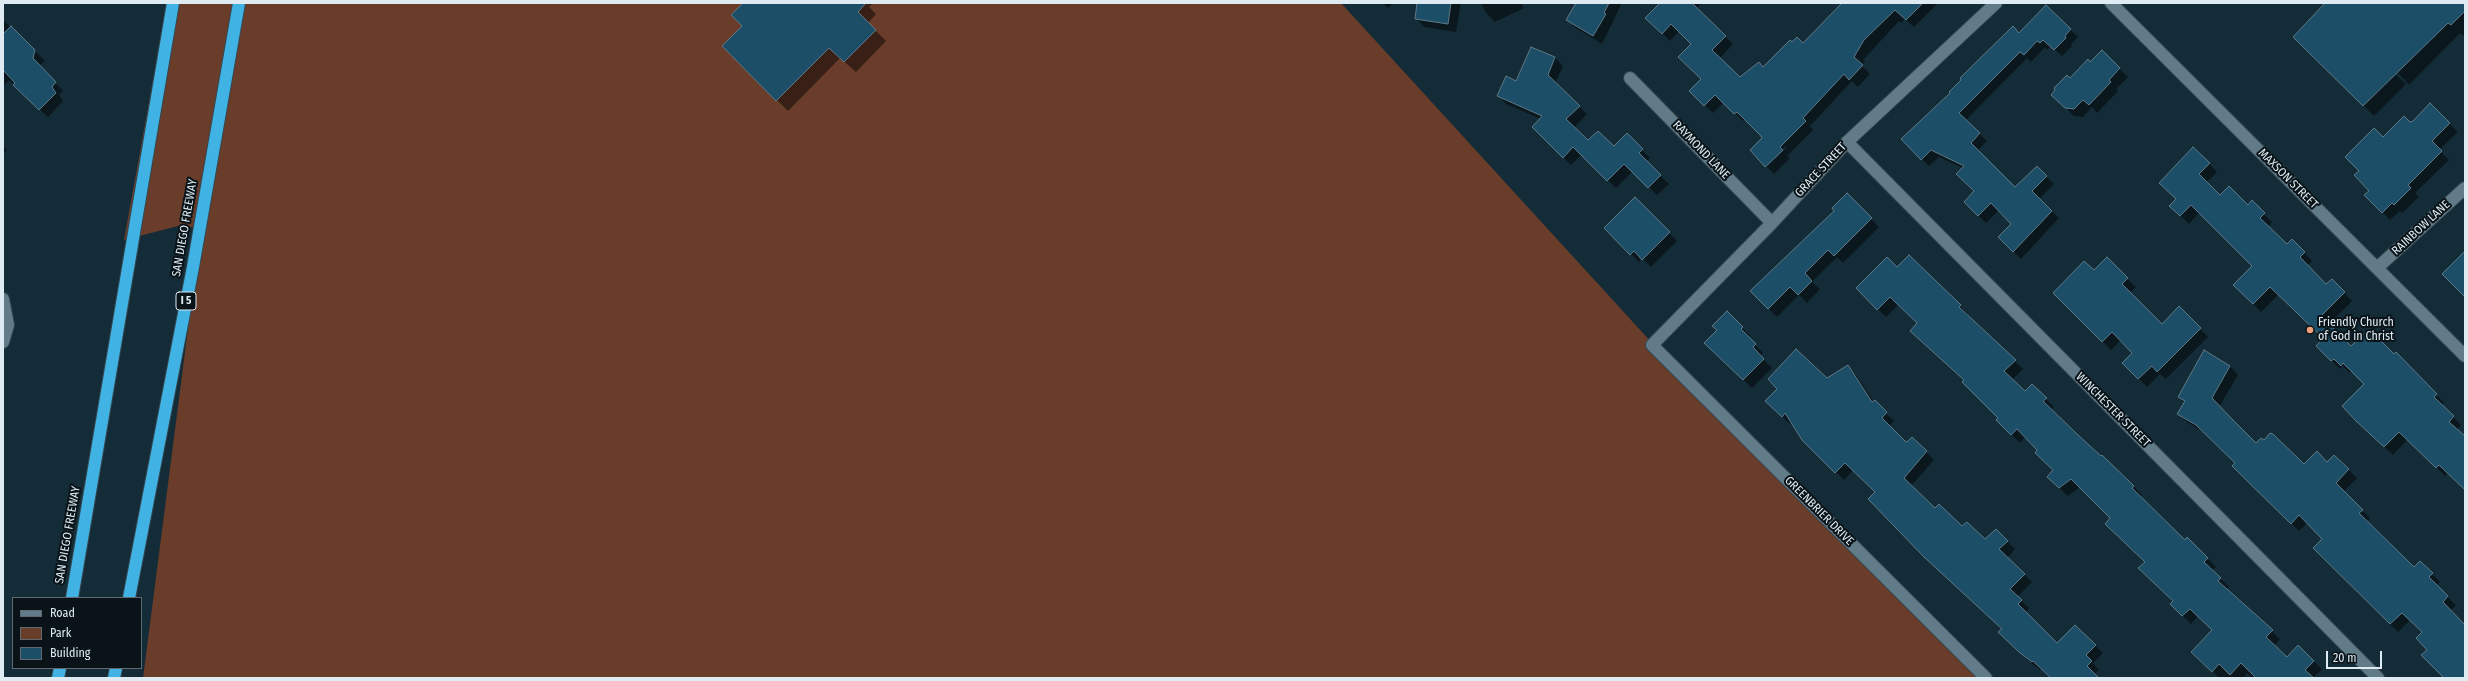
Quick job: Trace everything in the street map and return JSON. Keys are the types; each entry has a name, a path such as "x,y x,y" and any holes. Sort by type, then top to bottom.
{"highway":[{"name":"SAN DIEGO FREEWAY","path":"72,597 173,3"},
{"name":"SAN DIEGO FREEWAY","path":"129,597 193,267 239,3"}],"street":[{"name":"GRACE STREET","path":"1652,344 1772,223 1847,142 1996,3"},
{"name":"MAXSON STREET","path":"2111,3 2465,356"},
{"name":"RAYMOND LANE","path":"1630,78 1772,223"},
{"name":"WINCHESTER STREET","path":"1847,142 2378,678"},
{"name":"RAINBOW LANE","path":"2378,268 2465,188"},
{"path":"3,299 8,324 3,342"},
{"name":"GREENBRIER DRIVE","path":"1652,344 1986,678"}],"green space":[{"path":"167,3 1341,3 1653,344 1986,678 143,678 201,228 178,226 124,240"}],"building":[{"path":"743,3 866,3 858,12 876,30 844,62 829,48 776,101 722,46 742,26 731,15"},
{"path":"1417,3 1451,3 1448,24 1415,19"},
{"path":"1576,3 1609,3 1604,13 1606,14 1593,36 1566,20"},
{"path":"1660,3 1692,3 1726,36 1712,50 1740,77 1759,62 1763,67 1790,40 1792,42 1797,37 1803,43 1842,3 1923,3 1906,20 1895,10 1864,40 1854,57 1863,65 1849,80 1844,74 1803,118 1806,121 1780,147 1783,150 1765,167 1750,150 1762,138 1737,112 1734,114 1715,95 1704,106 1689,91 1701,79 1678,57 1691,44 1671,24 1662,34 1645,18"},
{"path":"2325,3 2465,3 2465,11 2451,25 2448,23 2363,106 2293,37"},
{"path":"2046,5 2071,29 2065,36 2066,38 2054,50 2043,40 2040,43 2037,41 2024,55 2020,52 1959,113 1980,133 1971,143 2015,187 2037,166 2047,176 2032,191 2052,211 2013,252 1998,237 2011,224 1991,203 1978,216 1964,202 1974,191 1956,174 1964,166 1931,150 1921,160 1901,139 1950,93 1949,92 1961,80 1960,78 2013,26 2019,33"},
{"path":"11,26 35,50 33,58 56,82 52,87 56,93 39,110 13,85 15,83 3,70 3,34"},
{"path":"1531,47 1555,57 1548,75 1580,106 1566,119 1588,140 1598,131 1614,146 1627,133 1643,149 1639,153 1661,175 1648,188 1624,164 1607,181 1573,147 1563,158 1532,127 1542,116 1497,96 1506,76 1516,81"},
{"path":"2102,50 2120,68 2109,80 2111,82 2089,105 2083,100 2074,109 2065,108 2051,95 2055,90 2054,88 2067,75 2070,78 2088,59 2090,62"},
{"path":"2430,103 2450,123 2432,141 2442,151 2408,185 2411,188 2394,205 2392,203 2382,213 2364,195 2369,191 2354,175 2359,171 2345,157 2374,128 2383,137 2404,116 2410,122 2413,121"},
{"path":"2193,147 2210,163 2199,174 2220,195 2229,186 2248,205 2252,200 2265,213 2260,218 2287,244 2292,239 2305,252 2300,257 2326,284 2332,279 2345,292 2321,316 2351,346 2369,329 2394,354 2396,352 2437,394 2434,397 2454,416 2449,422 2465,436 2465,490 2439,465 2436,468 2399,432 2384,447 2356,421 2342,406 2364,384 2343,363 2341,366 2334,359 2331,361 2316,346 2323,338 2270,287 2253,304 2233,285 2252,266 2191,205 2180,216 2169,206 2176,199 2159,183"},
{"path":"1847,193 1872,218 1834,256 1828,250 1805,273 1812,281 1798,295 1790,287 1768,309 1750,291 1834,211 1832,208"},
{"path":"1635,197 1670,232 1642,260 1634,251 1630,255 1604,228"},
{"path":"2465,251 2465,297 2442,274"},
{"path":"1909,255 1961,305 1959,307 2016,360 2004,371 2025,391 2032,384 2047,398 2043,401 2134,486 2132,488 2185,540 2187,537 2208,558 2204,562 2221,578 2218,581 2273,630 2266,637 2287,657 2298,645 2314,661 2305,670 2314,678 2256,678 2241,663 2230,675 2219,664 2212,672 2191,652 2212,630 2190,609 2182,616 2170,604 2173,601 2138,568 2145,562 2105,524 2110,518 2071,479 2059,488 2047,477 2053,470 2035,453 2037,450 2017,429 2011,435 1996,420 1998,418 1962,382 1964,380 1910,331 1917,323 1890,297 1877,310 1856,288 1887,257 1897,267"},
{"path":"2107,257 2128,278 2122,284 2162,324 2179,306 2201,328 2157,372 2152,366 2138,379 2122,363 2132,353 2112,332 2102,342 2053,293 2084,261 2094,270"},
{"path":"1727,311 1743,327 1741,329 1756,344 1753,347 1764,359 1743,380 1704,343 1717,330 1712,326"},
{"path":"1796,349 1827,378 1848,365 1872,402 1875,400 1887,412 1882,418 1905,441 1907,442 1912,437 1927,451 1904,478 1935,508 1939,504 1962,526 1967,522 1985,539 1996,529 2008,541 1999,549 2025,574 2010,589 2022,600 2018,604 2057,643 2075,625 2096,645 2086,655 2092,661 2087,666 2099,678 2051,678 2033,661 2032,662 2019,652 1998,632 2002,629 1924,557 1868,499 1875,492 1845,463 1835,473 1802,440 1785,413 1782,417 1765,401 1777,389 1768,379"},
{"path":"2204,350 2230,366 2212,398 2256,443 2261,438 2264,440 2270,433 2273,434 2304,464 2317,451 2327,462 2334,455 2349,469 2336,483 2363,510 2359,513 2414,567 2420,561 2433,573 2429,577 2448,596 2443,602 2465,625 2465,678 2444,678 2421,655 2427,650 2416,638 2422,632 2402,613 2390,624 2313,548 2322,539 2299,515 2291,524 2232,466 2235,463 2196,425 2177,414 2185,401 2178,397"}],"place":[{"name":"Friendly Church of God in Christ","path":"2310,330"}]}
